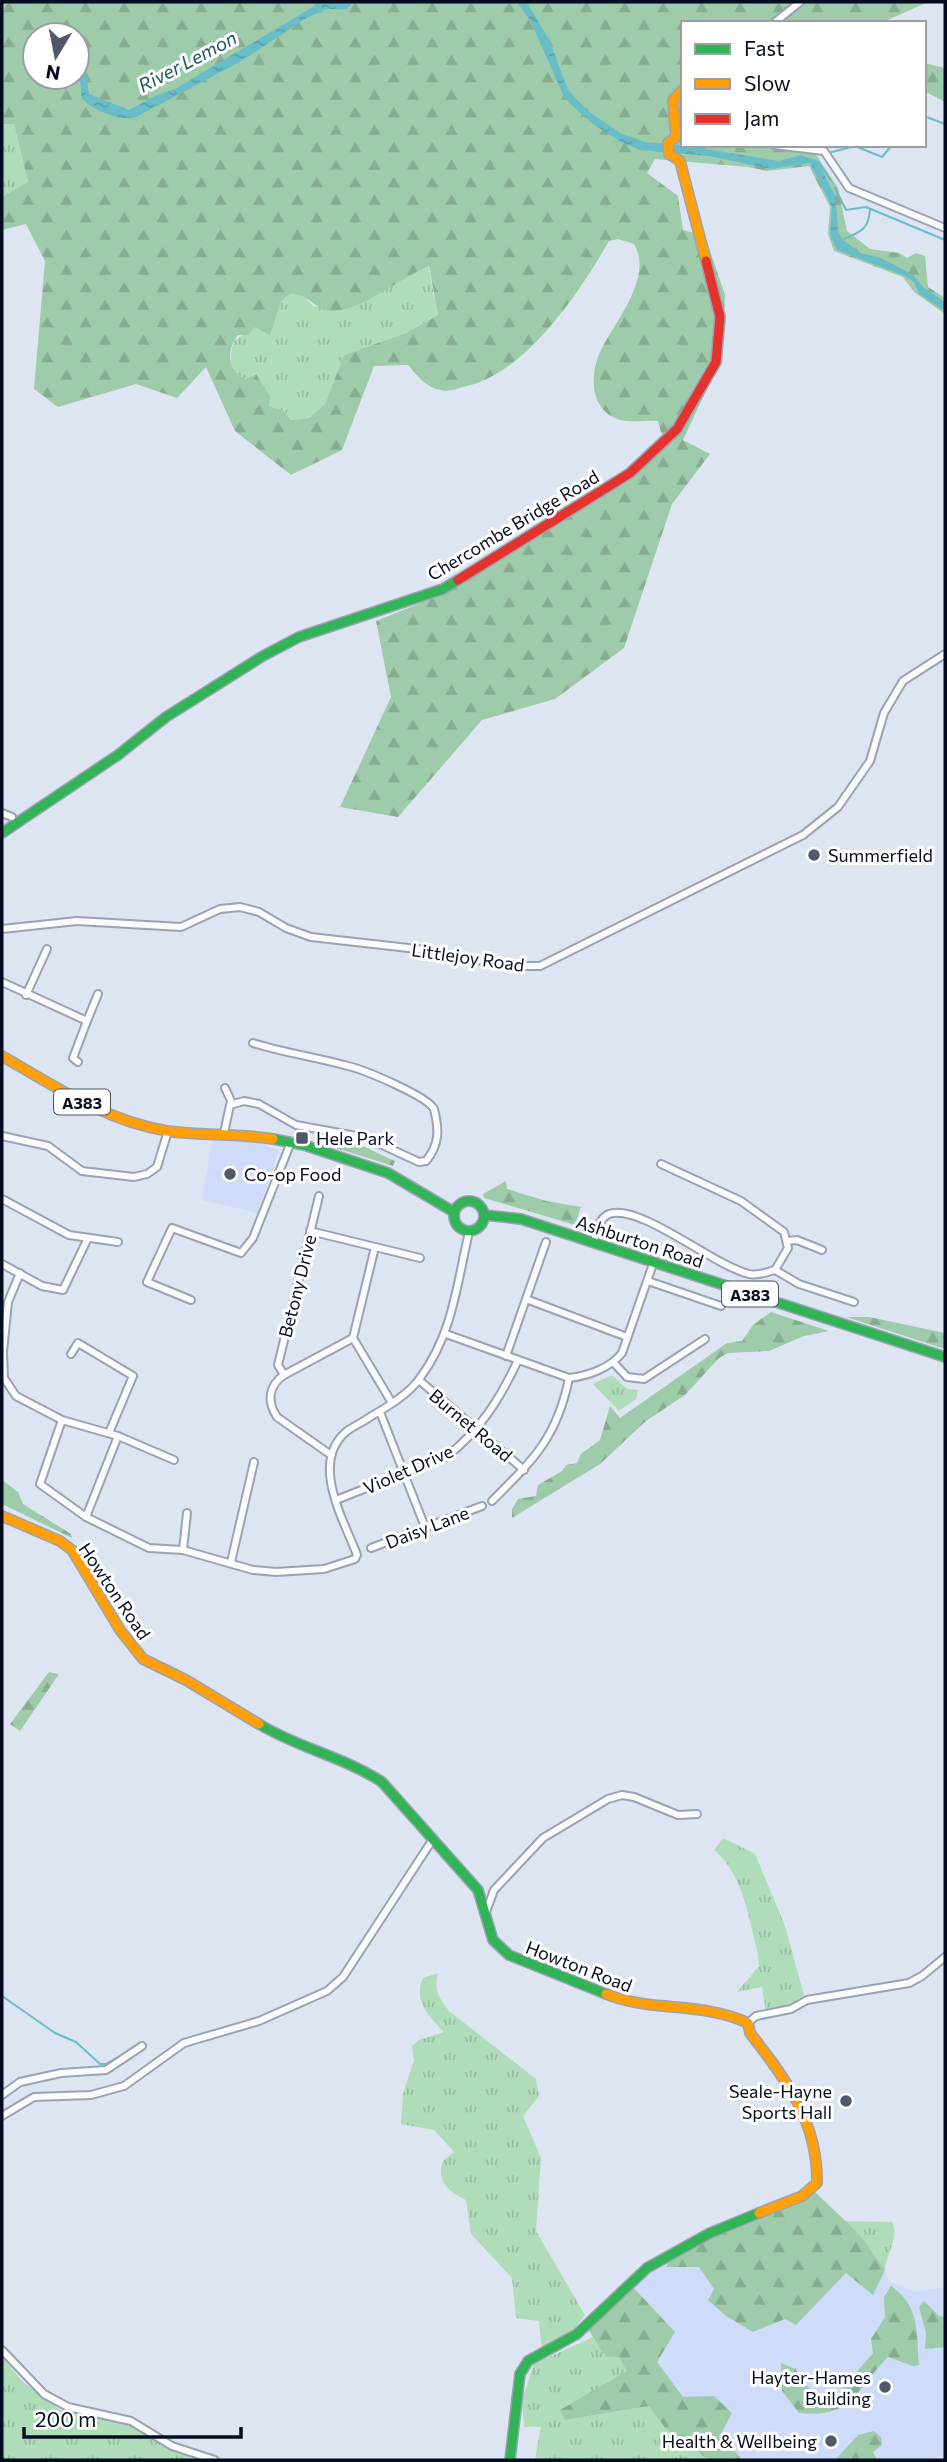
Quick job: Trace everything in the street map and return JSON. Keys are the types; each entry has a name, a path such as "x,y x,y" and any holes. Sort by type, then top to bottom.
{"street":[{"path":"776,21 800,2"},
{"name":"Chercombe Bridge Road","path":"2,833 118,755 166,717 263,656 299,637 443,589 630,473 677,429 716,362 720,317 680,170 680,160 669,154 668,143 676,137 673,100 681,92"},
{"path":"791,147 824,151 855,191 945,228"},
{"name":"Littlejoy Road","path":"2,929 78,921 181,928 219,909 240,908 259,912 286,928 312,937 426,950 509,966 540,966 803,835 838,807 870,761 884,713 903,681 945,654"},
{"path":"2,813 12,817"},
{"path":"26,995 47,949"},
{"path":"2,982 87,1021"},
{"path":"78,1062 73,1058 98,994"},
{"path":"232,1103 259,1104 296,1125 374,1140 419,1162 426,1161 437,1142 439,1130 434,1109 419,1097 350,1066 297,1056 253,1043"},
{"name":"A383","path":"2,1056 101,1112 168,1132 224,1133 291,1142 388,1173 454,1212 456,1224 469,1231"},
{"path":"225,1088 232,1103"},
{"path":"224,1133 226,1112 232,1103"},
{"path":"2,1136 48,1146 82,1171 134,1177 148,1174 157,1167 168,1132"},
{"path":"191,1300 147,1282 153,1263 172,1228 241,1253 247,1248 291,1142"},
{"path":"661,1164 741,1202 784,1232 787,1241 785,1257 775,1270"},
{"name":"Betony Drive","path":"284,1375 278,1365 319,1196"},
{"path":"2,1199 69,1235 118,1242"},
{"name":"Ashburton Road","path":"454,1212 462,1203 472,1201 480,1206 484,1215 512,1217 594,1242 945,1357"},
{"path":"594,1242 604,1217 611,1213 622,1214 647,1220 748,1274 775,1270 799,1284 854,1302"},
{"path":"62,1420 39,1482 86,1517 149,1548 183,1550 253,1570 276,1572 324,1569 355,1559 357,1555 330,1483 331,1454 345,1432 380,1412 419,1380 446,1334 469,1231 478,1228 484,1215"},
{"path":"310,1231 420,1258"},
{"path":"2,1264 42,1286 63,1290 88,1238"},
{"path":"787,1241 797,1240 822,1250"},
{"path":"506,1356 546,1242"},
{"path":"375,1247 354,1338 392,1403"},
{"path":"446,1334 569,1378 582,1377 614,1363 649,1281 654,1261"},
{"path":"20,1273 8,1302 2,1352 4,1378 16,1396 62,1420 118,1436 174,1460"},
{"path":"649,1281 721,1306"},
{"path":"526,1299 627,1337"},
{"path":"331,1454 285,1424 272,1410 270,1393 274,1383 284,1375 354,1338"},
{"path":"614,1363 627,1377 644,1379 705,1339"},
{"path":"71,1354 78,1343 133,1377 109,1433"},
{"name":"Violet Drive","path":"336,1500 447,1456 476,1430 503,1393 518,1360"},
{"name":"Daisy Lane","path":"492,1501 524,1470 558,1423 569,1378"},
{"name":"Burnet Road","path":"419,1380 524,1470"},
{"path":"380,1412 425,1527"},
{"path":"86,1517 118,1436"},
{"path":"230,1562 254,1462"},
{"name":"Daisy Lane","path":"371,1548 482,1506"},
{"path":"183,1550 187,1513"},
{"name":"Howton Road","path":"2,1516 60,1541 72,1550 120,1630 143,1659 186,1681 276,1735 367,1772 395,1794 478,1890 493,1940 509,1955 631,2004 706,2009 727,2013 748,2023"},
{"path":"478,1890 488,1894 494,1890 543,1838 608,1799 622,1795 634,1797 678,1815 697,1814"},
{"path":"2,2116 34,2097 91,2095 124,2086 184,2043 259,2021 327,1991 343,1977 433,1839"},
{"path":"485,1914 494,1890"},
{"path":"510,2460 517,2421 519,2383 528,2361 577,2334 647,2268 710,2233 802,2196 817,2183 816,2150 800,2100 750,2033 748,2023 755,2017 791,2009 807,2000 909,1983 945,1957"},
{"path":"2,2095 20,2082 61,2073 106,2070 142,2046"},
{"path":"2,2350 32,2383 55,2400 80,2410 131,2421 172,2446 215,2460"}],"shaded area":[{"path":"212,1139 250,1139 279,1150 257,1213 202,1200"},
{"path":"852,2231 892,2283 915,2292 945,2287 945,2455 925,2460 709,2460 650,2406 588,2329 631,2285 712,2237"}],"green space":[{"path":"2,2 928,2 885,21 681,21 681,147 794,147 789,150 815,153 838,188 847,231 870,249 899,253 907,258 916,253 925,256 928,287 945,298 945,314 914,292 903,277 834,251 828,234 830,207 809,166 767,171 655,159 647,173 678,196 683,230 705,236 725,295 722,357 683,440 710,454 672,504 624,648 555,699 482,720 398,817 340,807 391,697 376,621 438,596 632,474 669,436 661,433 658,421 624,421 611,416 599,403 594,386 598,357 635,287 639,258 634,244 618,239 609,241 582,284 548,329 508,366 486,379 444,391 427,384 408,365 374,366 342,450 291,475 235,431 206,367 177,398 136,384 58,407 34,389 45,261 26,224 2,230 2,197 28,182 14,124 2,124","holes":["429,266 438,315 406,333 344,355 325,404 309,418 291,420 284,411 269,406 270,396 256,374 245,379 235,370 230,359 238,335 248,335 254,327 270,335 281,301 290,294 302,296 327,310 345,309"]},
{"path":"926,63 945,68 945,102 926,92"},
{"path":"2,124 14,124 28,182 2,197"},
{"path":"428,266 438,315 406,333 344,355 325,404 309,418 291,420 284,411 268,406 255,374 245,379 235,372 231,363 234,341 254,326 270,334 281,301 290,294 302,294 313,306 343,310"},
{"path":"348,1143 360,1145 395,1161 393,1166 333,1147"},
{"path":"506,1181 507,1189 546,1201 581,1207 575,1225 484,1198 483,1194"},
{"path":"771,1312 829,1331 804,1336 769,1351 728,1353 719,1358 685,1395 646,1421 600,1464 512,1518 512,1509 518,1499 536,1496 538,1485 562,1471 566,1465 577,1463 581,1454 600,1440 610,1406 620,1418 727,1343 742,1341 753,1325"},
{"path":"846,1317 869,1317 945,1333 945,1349"},
{"path":"612,1375 627,1389 638,1390 636,1399 619,1411 593,1384"},
{"path":"2,1480 18,1492 23,1504 71,1534 72,1538 2,1504"},
{"path":"49,1672 59,1674 20,1731 10,1724"},
{"path":"723,1838 755,1854 785,1926 804,1995 789,2006 766,2011 762,1987 737,1992 759,1966 758,1954 744,1898 732,1872 714,1850"},
{"path":"438,1973 438,1993 449,2011 536,2079 539,2096 523,2116 541,2158 536,2231 585,2315 575,2328 542,2351 539,2321 516,2318 512,2278 471,2234 466,2200 449,2189 443,2180 443,2161 454,2152 434,2130 401,2124 403,2094 414,2060 412,2046 419,2040 444,2032 424,2008 420,1994 423,1978"},
{"path":"814,2191 860,2235 885,2270 873,2295 846,2273 796,2325 785,2319 753,2332 726,2316 708,2300 714,2289 699,2267 666,2267 690,2247 711,2235"},
{"path":"844,2221 892,2222 894,2240 885,2270 860,2235"},
{"path":"631,2285 675,2332 657,2362 683,2397 714,2396 732,2413 721,2434 742,2460 709,2460 666,2429 649,2406 565,2420 560,2410 627,2371 619,2357 606,2357 588,2329"},
{"path":"891,2286 901,2294 912,2312 917,2331 919,2365 913,2366 888,2357 860,2391 842,2407 817,2414 799,2413 782,2391 781,2363 796,2369 802,2383 827,2400 841,2396 846,2376 855,2374 873,2353 871,2339 885,2317 884,2297"},
{"path":"924,2301 939,2316 945,2317 945,2347 925,2349 926,2333 919,2307"},
{"path":"595,2336 606,2357 619,2357 628,2371 561,2410 565,2420 650,2406 666,2429 709,2460 531,2460 535,2459 541,2427 524,2427 522,2400 534,2364"},
{"path":"2,2357 23,2382 60,2410 133,2426 170,2450 201,2460 2,2460"},
{"path":"874,2431 881,2437 882,2445 873,2452 877,2460 835,2460 858,2435"}],"water":[{"name":"River Lemon","path":"321,2 353,2 347,9 326,9 305,19 238,63 136,117 122,118 107,114 82,99 81,91 89,91 89,94 129,110 175,89"},
{"path":"517,2 527,2 550,42 568,90 588,111 620,133 648,143 668,143 779,161 800,155 819,161 836,187 822,170 835,196 839,237 861,253 881,258 913,275 924,288 945,302 945,311 919,294 914,282 905,276 837,250 830,234 832,207 810,163 770,169 709,156 640,150 621,142 593,124 565,99 530,20"}],"waterway":[{"path":"926,117 945,124"},
{"path":"828,153 851,147"},
{"path":"857,147 882,157 890,147"},
{"path":"835,188 846,210 866,207 945,240"},
{"path":"842,240 865,226 870,209"},
{"path":"2,1996 55,2033 76,2042 100,2064 106,2064 116,2058"}],"traffic: fast":[{"path":"2,833 118,755 166,717 263,656 299,637 443,589 458,580"},
{"path":"273,1139 304,1145 388,1173 454,1212"},
{"path":"469,1201 480,1205 484,1216 480,1227 469,1231 458,1227 454,1216 458,1205 469,1201"},
{"path":"484,1215 521,1219 945,1357"},
{"path":"259,1724 382,1782 478,1890 493,1940 509,1955 606,1994"},
{"path":"510,2460 520,2374 528,2361 577,2334 647,2268 710,2233 759,2213"}],"traffic: slow":[{"path":"681,92 673,100 676,137 668,143 669,154 680,161 706,261"},
{"path":"2,1056 81,1101 145,1126 180,1133 273,1139"},
{"path":"2,1516 60,1541 72,1550 120,1630 143,1659 186,1680 259,1724"},
{"path":"606,1994 641,2003 713,2012 748,2023 750,2033 776,2067 797,2102 806,2121 816,2161 817,2183 802,2196 759,2213"}],"traffic: jam":[{"path":"458,580 630,473 677,429 716,362 720,317 706,261"}],"place":[{"name":"Summerfield","path":"814,855"},
{"name":"Hele Park","path":"302,1138"},
{"name":"Co-op Food","path":"230,1174"},
{"name":"Seale-Hayne Sports Hall","path":"846,2101"},
{"name":"Hayter-Hames Building","path":"885,2387"},
{"name":"Health & Wellbeing","path":"831,2441"}]}
